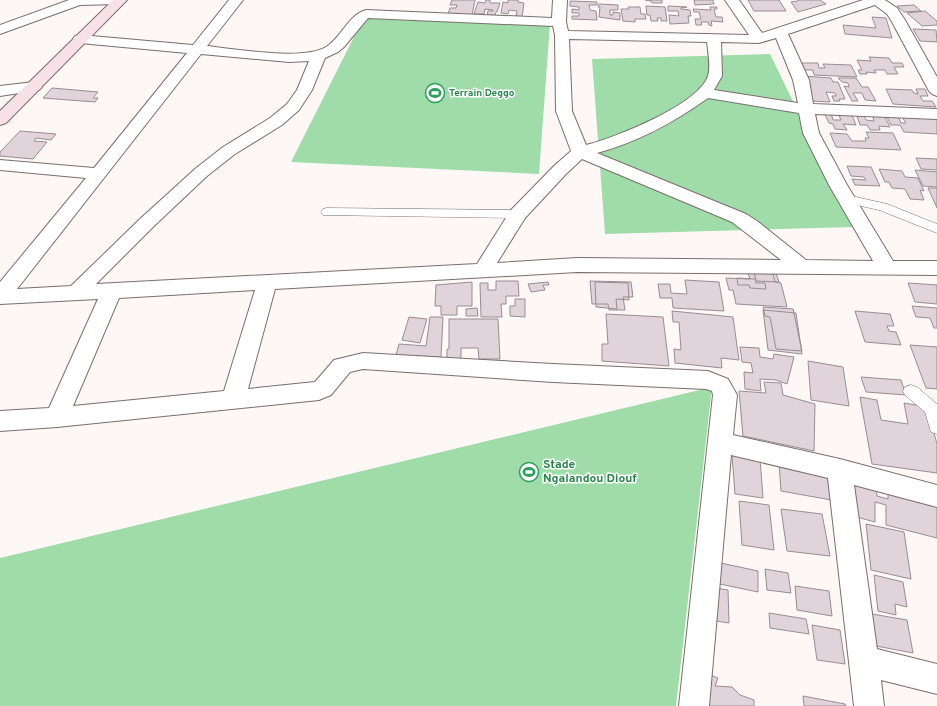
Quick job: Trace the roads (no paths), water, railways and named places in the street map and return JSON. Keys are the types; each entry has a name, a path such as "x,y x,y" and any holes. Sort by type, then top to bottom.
{"street":[{"path":"0,30 78,0 119,0"},
{"path":"0,120 119,0"},
{"path":"0,297 236,0"},
{"path":"560,0 564,111 580,152 739,218 750,225 802,267"},
{"path":"732,0 759,39"},
{"path":"80,39 289,58 318,56 337,48 363,14 413,10 560,29 714,39 759,39 781,33 877,0 892,11 898,20 937,91"},
{"path":"781,33 801,80 808,109 811,133 887,268"},
{"path":"483,270 518,214 560,170 580,152 611,144 646,130 685,107 705,93 715,76 716,68 714,39"},
{"path":"76,293 140,230 221,157 263,130 294,107 306,86 318,56"},
{"path":"0,91 34,87"},
{"path":"705,93 787,107 808,109 937,114"},
{"path":"0,165 99,174"},
{"path":"0,297 577,265 937,268"},
{"path":"233,400 267,282"},
{"path":"57,417 111,292"},
{"path":"0,421 57,417 319,391 325,388 333,374 342,366 363,361 553,373 708,380 720,384 725,395 694,706"},
{"path":"721,442 840,470 937,496"},
{"path":"840,470 869,706"},
{"path":"863,660 937,679"}],"lane":[{"path":"847,199 883,207 937,229"},
{"path":"327,212 518,214"},
{"path":"911,391 932,409 937,427"}],"place":[{"name":"Terrain Deggo","path":"435,93"},
{"name":"Stade Ngalandou Diouf","path":"529,472"}]}
